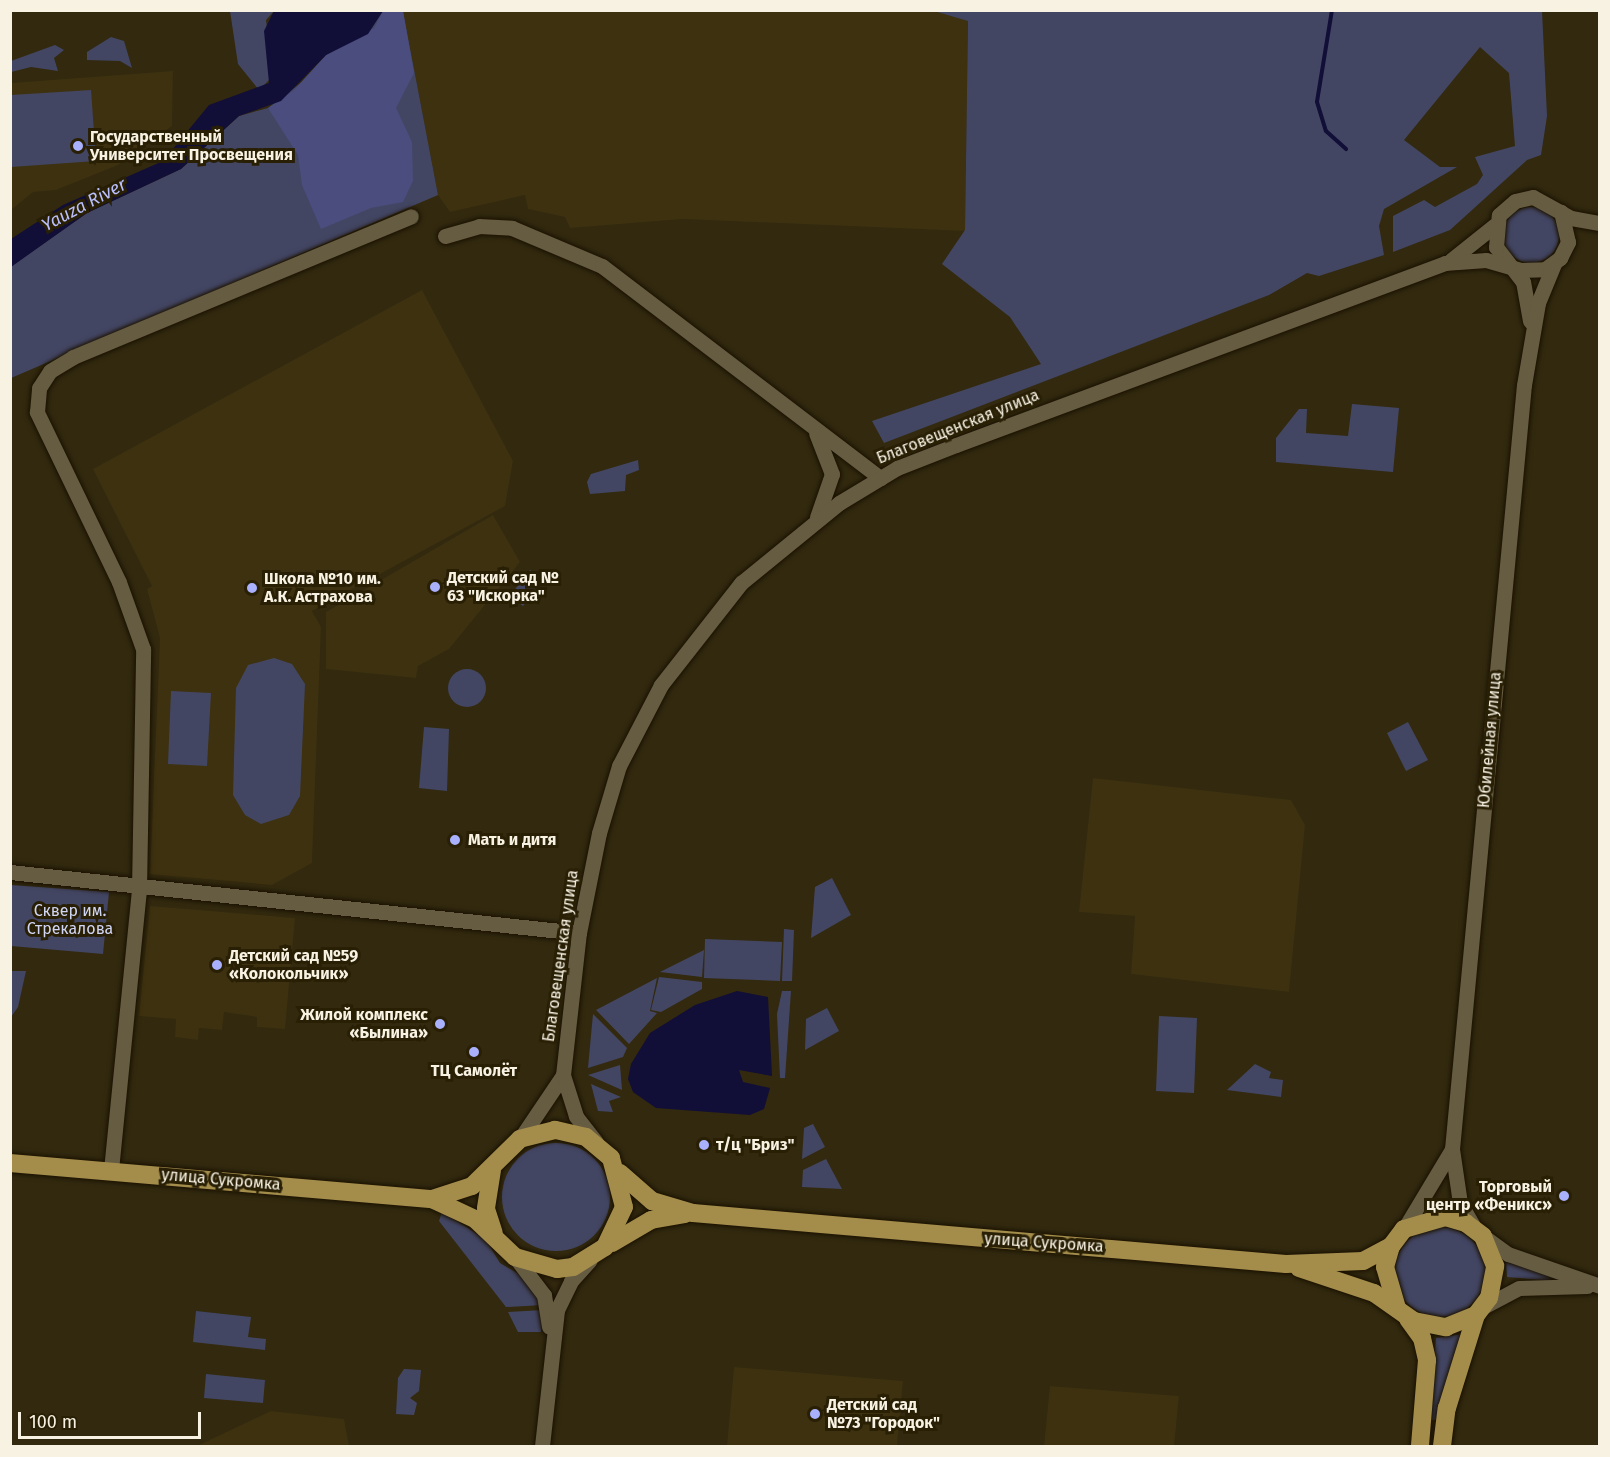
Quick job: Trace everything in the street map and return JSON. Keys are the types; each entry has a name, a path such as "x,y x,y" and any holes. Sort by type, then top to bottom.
{"main road":[{"path":"555,1130 597,1144 619,1172 624,1207 599,1253 557,1269 509,1251 475,1219 432,1199 472,1186 520,1139 555,1130"},
{"name":"улица Сукромка","path":"10,1163 432,1199"},
{"path":"495,1163 486,1209 509,1251"},
{"name":"улица Сукромка","path":"619,1172 652,1201 693,1213 1286,1263 1363,1261 1391,1246"},
{"name":"улица Сукромка","path":"599,1253 651,1220 693,1213"},
{"path":"1420,1446 1425,1348 1401,1312 1385,1278 1391,1246 1404,1229 1434,1217 1479,1232 1493,1255 1496,1277 1480,1311 1447,1408 1442,1446"},
{"path":"1286,1263 1374,1293 1401,1312 1435,1328 1480,1311"}],"street":[{"path":"1523,198 1542,198 1561,212 1599,223 1559,257 1533,272 1477,259 1445,263 1495,225 1506,207 1523,198"},
{"path":"1559,257 1568,232 1561,212"},
{"path":"111,1170 138,889 142,645 119,582 37,412 39,388 50,371 73,357 411,216"},
{"path":"1495,225 1496,247 1510,265"},
{"path":"445,236 496,226 575,251 626,282 880,478"},
{"name":"Юбилейная улица","path":"1479,1232 1460,1203 1452,1149 1532,331 1559,257"},
{"name":"Благовещенская улица","path":"563,1075 579,933 613,785 661,685 741,583 816,519 880,478 1207,348 1445,263"},
{"name":"Юбилейная улица","path":"1510,265 1523,282 1532,331"},
{"path":"806,421 825,447 832,474 816,519"},
{"path":"10,872 138,889 579,933"},
{"path":"520,1139 563,1075"},
{"path":"563,1075 576,1116 597,1144"},
{"name":"Юбилейная улица","path":"1404,1229 1452,1149"},
{"path":"1479,1232 1508,1254 1598,1286"},
{"path":"509,1251 544,1295 550,1338"},
{"path":"542,1446 550,1338 562,1296 599,1253"},
{"path":"1480,1311 1519,1288 1598,1286"}],"shaded area":[{"path":"934,10 968,21 965,231 683,219 570,228 565,217 528,209 525,195 450,212 438,195 403,11"},
{"path":"383,11 403,11 414,73 396,108 412,142 413,181 403,202 371,208 321,229 302,185 298,155 268,108 294,90 326,55 374,28"},
{"name":"Государственный Университет Просвещения","path":"173,71 172,126 118,165 56,190 33,192 11,210 11,83"},
{"name":"Школа №10 им. А.К. Астрахова","path":"422,290 513,461 505,506 312,611 321,627 312,863 272,885 150,874 160,638 147,589 152,586 93,469"},
{"name":"Детский сад № 63 \"Искорка\"","path":"493,515 520,562 449,649 418,666 416,678 326,669 326,612"},
{"path":"1093,778 1291,800 1305,825 1289,992 1131,974 1135,916 1079,912"},
{"name":"Детский сад №59 «Колокольчик»","path":"150,906 295,918 285,1029 257,1027 257,1017 224,1012 222,1030 199,1028 198,1040 175,1037 176,1019 139,1016"},
{"name":"Детский сад №73 \"Городок\"","path":"734,1367 903,1381 897,1446 727,1446"},
{"path":"1050,1386 1179,1396 1174,1446 1044,1446"},
{"path":"271,1411 344,1419 349,1446 197,1446"}],"green space":[{"path":"230,11 274,11 266,20 273,76 259,90 238,64"},
{"path":"383,11 403,11 438,195 11,378 10,267 87,213 181,169 239,116 268,108 358,39"},
{"path":"934,11 1542,11 1547,116 1541,155 1527,160 1450,230 1393,252 1393,216 1424,200 1435,207 1477,184 1483,175 1475,157 1515,146 1509,73 1480,47 1404,140 1440,167 1457,167 1384,209 1379,226 1384,255 1319,276 1307,273 1269,295 884,443 872,421 1041,364 1010,317 942,264 965,230 968,21"},
{"path":"111,37 124,41 132,68 120,61 87,60 87,52"},
{"path":"55,45 64,50 54,58 58,71 31,67 11,72 11,61"},
{"path":"91,90 96,161 11,167 11,95"},
{"path":"1531,207 1542,209 1551,215 1557,224 1559,235 1557,246 1551,255 1542,261 1531,263 1520,261 1511,255 1505,246 1503,235 1505,224 1511,215 1520,209"},
{"path":"1352,404 1399,408 1393,472 1276,462 1276,438 1299,409 1307,409 1306,433 1348,436"},
{"path":"638,460 639,470 626,475 625,491 590,494 587,482 591,474"},
{"path":"530,570 543,580 523,606 510,596"},
{"path":"274,658 292,664 305,684 300,796 289,815 261,824 245,815 233,795 236,688 248,665"},
{"path":"467,669 481,674 486,688 481,702 467,707 453,702 448,688 453,674"},
{"path":"171,691 211,693 207,766 168,764"},
{"path":"1408,722 1428,760 1406,771 1387,733"},
{"path":"424,727 449,729 447,791 419,788"},
{"path":"832,878 851,915 811,938 815,887"},
{"name":"Сквер им. Стрекалова","path":"11,885 109,892 103,954 11,946"},
{"path":"784,929 794,930 792,981 782,981"},
{"path":"705,939 782,942 780,981 704,978"},
{"path":"704,950 702,977 660,972"},
{"path":"11,971 26,971 18,1007 11,1017"},
{"path":"659,977 702,982 702,989 661,1012 651,1010"},
{"path":"657,978 650,1011 657,1013 629,1044 596,1010"},
{"path":"782,991 791,991 785,1078 780,1078 777,1014"},
{"path":"827,1008 839,1031 805,1050 806,1019"},
{"path":"593,1014 627,1048 623,1057 588,1068"},
{"path":"1159,1016 1197,1018 1194,1093 1156,1091"},
{"path":"1255,1064 1271,1072 1269,1078 1283,1080 1281,1097 1227,1090"},
{"path":"620,1065 622,1090 588,1075"},
{"path":"591,1084 621,1097 609,1101 613,1112 598,1111"},
{"path":"813,1124 825,1147 802,1159 804,1128"},
{"path":"556,1143 577,1147 595,1158 606,1176 610,1197 606,1218 595,1236 577,1247 556,1251 535,1247 517,1236 506,1218 502,1197 506,1176 517,1158 535,1147"},
{"path":"826,1159 842,1189 802,1187 803,1170"},
{"path":"442,1212 485,1239 500,1263 522,1276 543,1305 506,1307 439,1221"},
{"path":"1440,1227 1457,1230 1472,1240 1482,1255 1485,1272 1482,1289 1472,1304 1457,1314 1440,1317 1423,1314 1408,1304 1398,1289 1395,1272 1398,1255 1408,1240 1423,1230"},
{"path":"1506,1262 1566,1280 1566,1282 1507,1277"},
{"path":"543,1310 541,1332 518,1332 508,1312"},
{"path":"196,1311 251,1317 248,1337 266,1339 265,1350 193,1342"},
{"path":"1464,1334 1438,1420 1429,1420 1436,1338"},
{"path":"404,1369 421,1370 419,1391 410,1398 417,1403 414,1415 396,1414 398,1378"},
{"path":"206,1374 265,1380 263,1403 204,1398"}],"water":[{"name":"Yauza River","path":"274,11 383,11 368,34 326,55 281,101 239,116 181,169 87,213 11,267 11,239 63,205 163,161 209,105 269,83 264,31"},
{"path":"737,991 768,997 772,1076 739,1070 743,1082 770,1088 764,1109 750,1115 656,1108 633,1092 628,1079 631,1064 650,1033 695,1005"}],"waterway":[{"path":"1332,10 1317,102 1326,131 1346,149"}],"place":[{"name":"Государственный Университет Просвещения","path":"78,146"},
{"name":"Детский сад № 63 \"Искорка\"","path":"435,587"},
{"name":"Школа №10 им. А.К. Астрахова","path":"252,588"},
{"name":"Мать и дитя","path":"455,840"},
{"name":"Детский сад №59 «Колокольчик»","path":"217,965"},
{"name":"Жилой комплекс «Былина»","path":"440,1024"},
{"name":"ТЦ Самолёт","path":"474,1052"},
{"name":"т/ц \"Бриз\"","path":"704,1145"},
{"name":"Торговый центр «Феникс»","path":"1564,1196"},
{"name":"Детский сад №73 \"Городок\"","path":"815,1414"}]}
